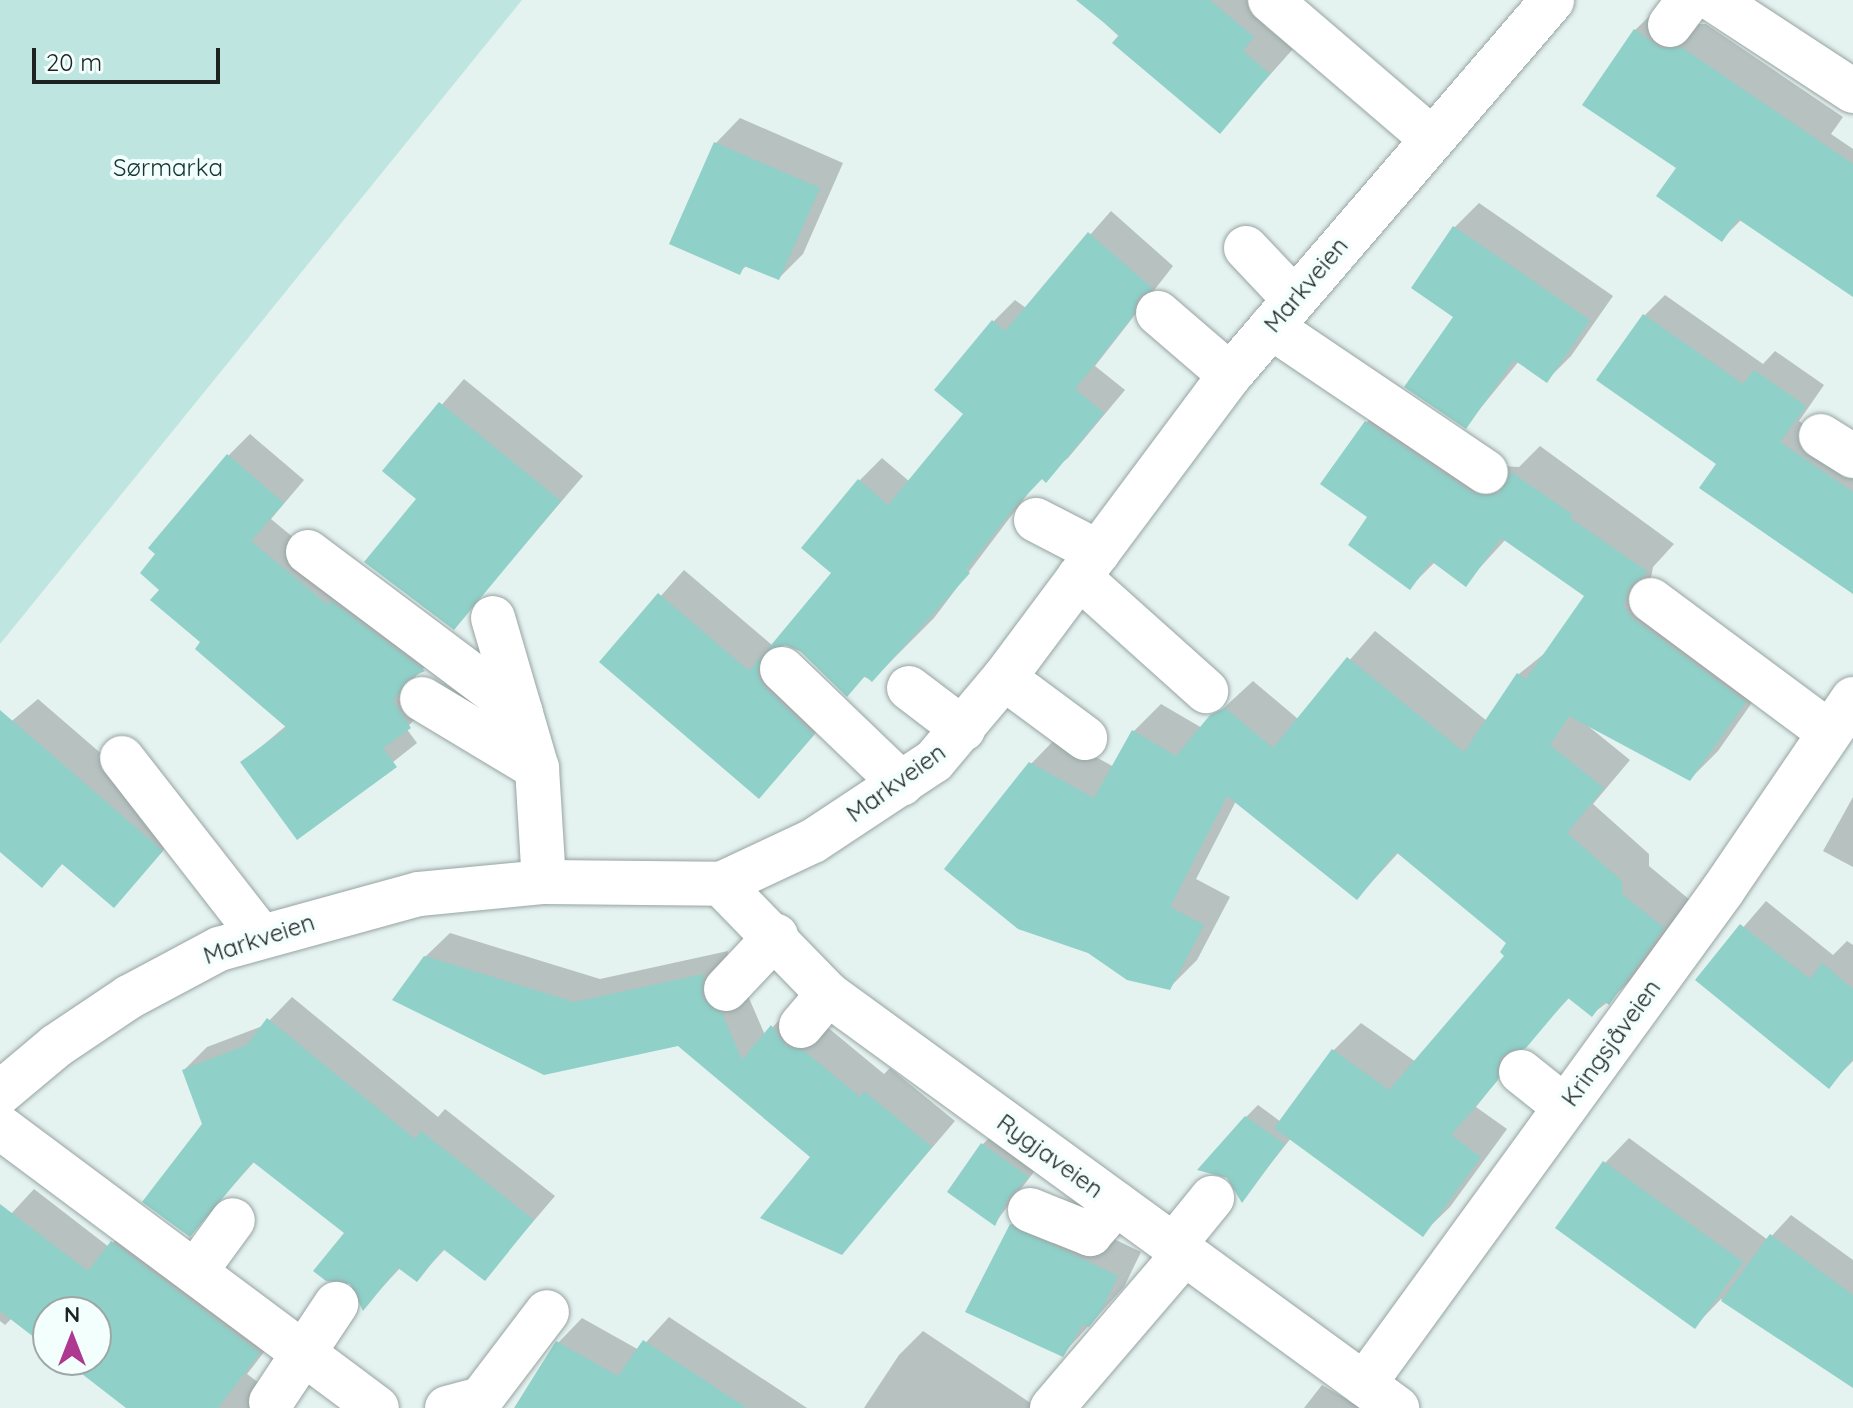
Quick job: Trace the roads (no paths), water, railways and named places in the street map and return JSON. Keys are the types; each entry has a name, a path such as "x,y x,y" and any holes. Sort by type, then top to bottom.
{"street":[{"name":"Markveien","path":"0,1093 56,1046 129,997 178,968 260,935 419,894 544,882 721,884 813,841 902,784 934,761 963,729 1230,375 1552,0"},
{"path":"1714,0 1853,91"},
{"path":"1263,7 1431,138"},
{"path":"1246,248 1283,313 1486,472"},
{"path":"1158,313 1230,375"},
{"path":"1036,520 1089,565 1206,691"},
{"path":"308,552 521,712"},
{"path":"1651,600 1841,715"},
{"path":"493,618 537,768 544,882"},
{"path":"782,669 902,784"},
{"path":"1004,678 1085,738"},
{"path":"909,688 963,729"},
{"path":"422,699 537,768"},
{"name":"Kringsjåveien","path":"1380,1396 1565,1107 1723,890 1841,715"},
{"path":"122,758 260,935"},
{"name":"Rygjaveien","path":"721,884 776,936 815,1010 1116,1204 1380,1396"},
{"path":"726,989 776,936"},
{"path":"1521,1072 1565,1107"},
{"path":"0,1127 377,1408"},
{"path":"1052,1408 1178,1250 1212,1198"},
{"path":"1030,1210 1090,1234 1116,1204"},
{"path":"195,1272 233,1220"},
{"path":"271,1402 336,1304"},
{"path":"447,1408 481,1399 547,1312"}],"park label":[{"name":"Sørmarka","path":"168,168"}]}
